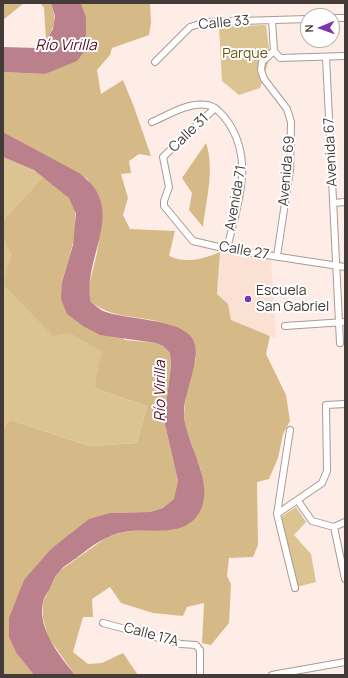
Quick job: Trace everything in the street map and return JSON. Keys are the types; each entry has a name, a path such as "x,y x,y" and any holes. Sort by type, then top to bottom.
{"street":[{"name":"Calle 33","path":"155,62 195,24 206,22 300,19"},
{"path":"272,20 275,54 283,59 345,56"},
{"name":"Avenida 69","path":"275,54 264,59 261,70 264,78 290,116 291,131 290,170 277,256"},
{"name":"Avenida 67","path":"326,57 336,266 342,322 340,343"},
{"path":"152,122 196,105 208,104 215,108"},
{"name":"Calle 31","path":"164,201 169,187 163,157 215,108"},
{"name":"Avenida 71","path":"215,108 223,115 232,127 240,148 243,164 240,189 227,249"},
{"name":"Calle 27","path":"164,201 164,206 193,241 227,249 345,267"},
{"path":"333,203 345,202"},
{"path":"285,326 342,322"},
{"path":"277,514 298,501 322,483 326,477 326,406 345,404"},
{"path":"290,430 277,514 295,588"},
{"path":"298,501 312,521 334,527 345,522"},
{"path":"334,527 345,579"},
{"name":"Calle 17A","path":"103,623 181,644 196,645 199,647 200,675"},
{"path":"272,675 312,672 345,662"}],"shaded area":[{"path":"3,3 24,3 3,20"},
{"path":"40,3 51,3 54,14 53,27 46,41 44,8"},
{"path":"81,3 150,3 151,23 149,35 112,48 110,55 97,70 101,94 123,80 151,156 139,154 129,161 131,173 121,174 128,198 123,215 130,229 175,231 169,256 182,260 195,260 220,252 217,294 228,304 231,320 270,336 266,354 286,395 290,421 283,434 278,458 269,479 257,482 258,545 253,557 229,558 227,576 231,584 229,623 211,645 202,643 204,603 187,607 183,616 153,613 121,603 110,587 92,599 93,617 83,617 73,652 88,664 102,663 123,653 138,675 75,675 48,637 43,618 43,602 58,572 107,537 124,532 144,530 204,501 201,471 186,429 184,414 186,394 196,358 184,331 160,322 116,314 91,302 88,289 97,253 102,217 88,179 3,132 3,72 45,74 84,52 86,17"},
{"path":"206,143 209,153 210,174 203,227 189,210 192,193 182,178"},
{"path":"43,177 60,189 69,198 74,206 76,216 74,239 62,282 125,340 156,343 163,346 170,353 171,366 164,420 178,481 175,499 163,508 150,512 110,513 51,549 17,654 34,675 3,675 3,428 10,420 90,446 137,443 147,406 94,388 102,352 69,333 53,336 3,284 12,254 3,238 3,220"},
{"name":"Escuela San Gabriel","path":"220,252 271,260 276,338 231,320 228,304 217,294"}],"green space":[{"name":"Parque","path":"266,25 270,57 260,88 239,95 222,81 219,27"},
{"path":"3,157 34,170 43,177 3,220"},
{"path":"3,238 69,333 103,352 94,388 147,406 137,443 90,446 10,420 3,428"},
{"path":"296,507 306,522 294,535 311,554 316,582 297,587 281,517"}],"water":[{"name":"Río Virilla","path":"51,3 81,3 86,17 84,52 77,61 45,74 3,72 3,47 36,48 46,41 53,29 55,16"},
{"name":"Río Virilla","path":"3,132 79,173 94,187 101,202 103,218 92,268 90,285 91,302 103,311 163,323 185,331 192,338 195,346 196,354 184,414 189,438 199,464 202,477 204,502 199,513 192,521 184,526 175,529 134,531 112,535 90,548 65,566 57,574 44,598 42,612 43,622 51,642 75,675 34,675 17,654 9,637 9,618 24,580 51,549 89,519 110,513 150,512 163,508 174,499 178,481 164,420 171,366 170,353 163,346 156,343 100,335 83,326 67,314 61,299 62,282 73,245 76,214 69,198 34,170 3,157"}],"place":[{"name":"Escuela San Gabriel","path":"248,299"}]}
